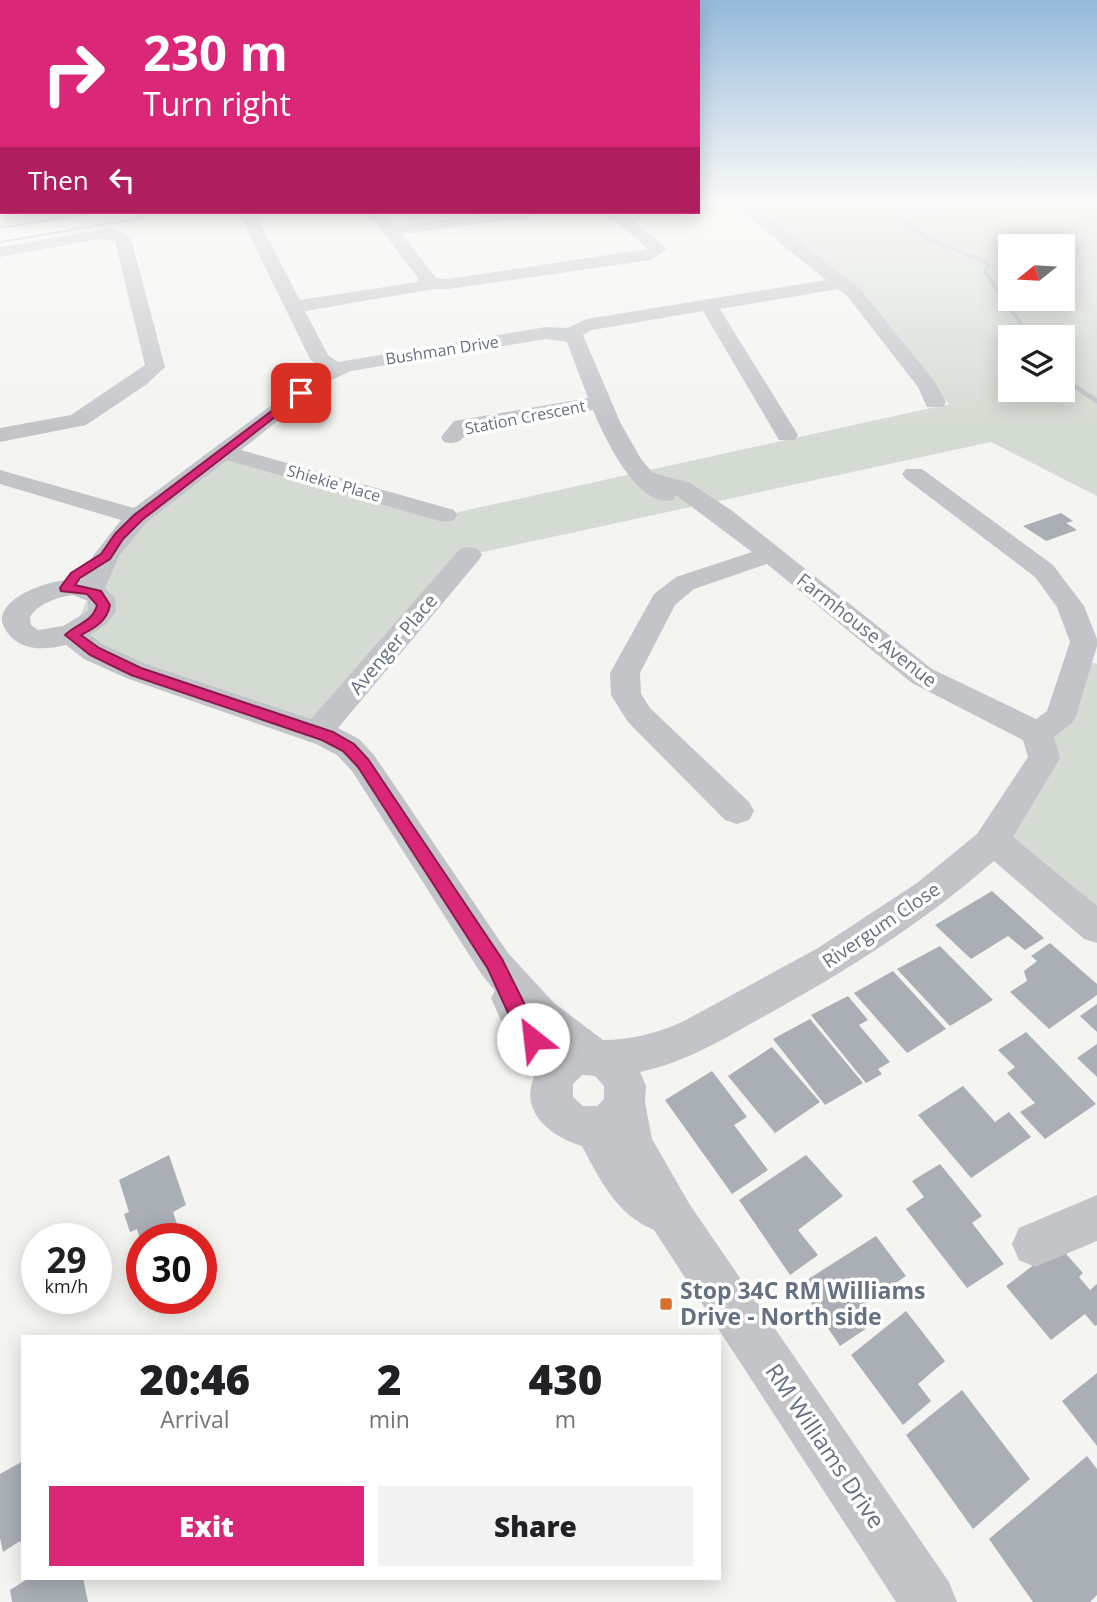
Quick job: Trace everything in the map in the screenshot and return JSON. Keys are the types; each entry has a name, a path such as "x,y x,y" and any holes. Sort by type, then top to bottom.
{"street":[{"path":"0,435 78,420 155,368 134,278"},
{"path":"279,278 320,359 337,370"},
{"path":"294,307 410,290 427,286 427,278"},
{"path":"427,283 448,284 491,278"},
{"path":"834,278 854,293 928,386 934,402"},
{"name":"Bushman Drive","path":"78,589 138,517 320,378 337,370 370,362 546,333 570,334 587,325 841,283"},
{"path":"709,306 787,435"},
{"name":"Farmhouse Avenue","path":"570,334 576,339 618,444 655,488 668,498 710,507 922,676 952,695 1017,721 1037,734"},
{"name":"Station Crescent","path":"452,437 462,426 601,402"},
{"name":"Shiekie Place","path":"224,452 445,515"},
{"path":"914,474 1044,571 1070,606 1084,642 1061,716 1037,734"},
{"path":"0,477 138,517"},
{"path":"737,811 639,715 626,695 625,673 664,600 685,583 771,554"},
{"name":"Avenger Place","path":"317,733 469,555"},
{"path":"78,589 97,594 103,605 102,612 83,628 37,638 9,624 24,606 39,596 78,589"},
{"path":"83,628 94,652 136,671 317,733 348,747 363,763 495,964 540,1015 617,1068 624,1079 615,1109 572,1123 555,1108 551,1091 555,1074 569,1060 599,1058"},
{"name":"Rivergum Close","path":"615,1109 677,1044 836,958 915,906 993,840 1044,758 1037,734"},
{"path":"993,840 1097,928"},
{"path":"495,964 522,1022 555,1074"},
{"name":"Rivergum Close","path":"599,1058 677,1044"},
{"name":"RM Williams Drive","path":"615,1109 625,1181 674,1221 929,1602"},
{"path":"1035,1244 1097,1218"}],"shaded area":[{"path":"838,278 998,278 998,312 1074,312 1075,278 1097,278 1097,496 991,442 469,555 327,736 72,635 106,556 224,452 445,515 949,404 855,291"},
{"path":"1079,659 1097,664 1097,928 993,840"}],"building":[{"path":"1061,513 1073,521 1066,523 1077,530 1046,541 1023,526"},
{"path":"992,891 1044,938 1025,950 1008,936 971,959 935,925"},
{"path":"1050,943 1097,984 1097,995 1049,1029 1010,992 1027,981 1024,971 1037,961 1031,956"},
{"path":"940,946 993,1000 950,1026 897,969"},
{"path":"893,971 946,1029 907,1053 854,993"},
{"path":"848,996 868,1020 859,1025 890,1062 878,1069 882,1074 866,1083 811,1015"},
{"path":"1097,1004 1097,1032 1080,1016"},
{"path":"810,1019 863,1083 825,1105 773,1039"},
{"path":"1026,1032 1096,1104 1045,1139 1020,1112 1035,1103 1007,1073 1015,1067 998,1050"},
{"path":"1097,1044 1097,1077 1077,1058"},
{"path":"772,1047 820,1102 775,1133 728,1076"},
{"path":"712,1071 747,1117 734,1125 768,1170 732,1194 665,1100"},
{"path":"963,1086 995,1122 1009,1112 1031,1137 971,1178 918,1115"},
{"path":"169,1155 186,1205 173,1212 177,1223 127,1223 124,1214 129,1212 119,1180"},
{"path":"806,1155 843,1196 798,1230 818,1255 790,1275 739,1200"},
{"path":"940,1164 982,1216 972,1223 1004,1264 967,1288 906,1209 924,1197 912,1181"},
{"path":"876,1236 906,1276 861,1306 873,1324 840,1346 799,1285"},
{"path":"1059,1246 1083,1273 1079,1277 1090,1290 1097,1284 1097,1325 1085,1314 1051,1340 1006,1286"},
{"path":"906,1311 945,1361 918,1384 931,1401 903,1425 851,1355"},
{"path":"1097,1373 1097,1446 1062,1401"},
{"path":"962,1390 1030,1479 973,1529 906,1435"},
{"path":"1087,1456 1097,1469 1097,1595 1090,1602 1033,1602 989,1539"},
{"path":"21,1462 21,1543 20,1541 3,1552 0,1538 0,1474"},
{"path":"26,1580 83,1580 88,1602 12,1602 10,1590"}],"waterway":[{"path":"989,278 1022,325"},
{"path":"1075,387 1097,401"}],"place":[{"name":"Stop 34C RM Williams Drive - North side","path":"666,1304"}],"route":[{"path":"301,393 138,517 106,556 76,575 66,588 90,590 101,598 103,605 102,612 92,624 72,635 94,652 136,671 327,736 356,754 495,964 522,1022 533,1039"}]}
